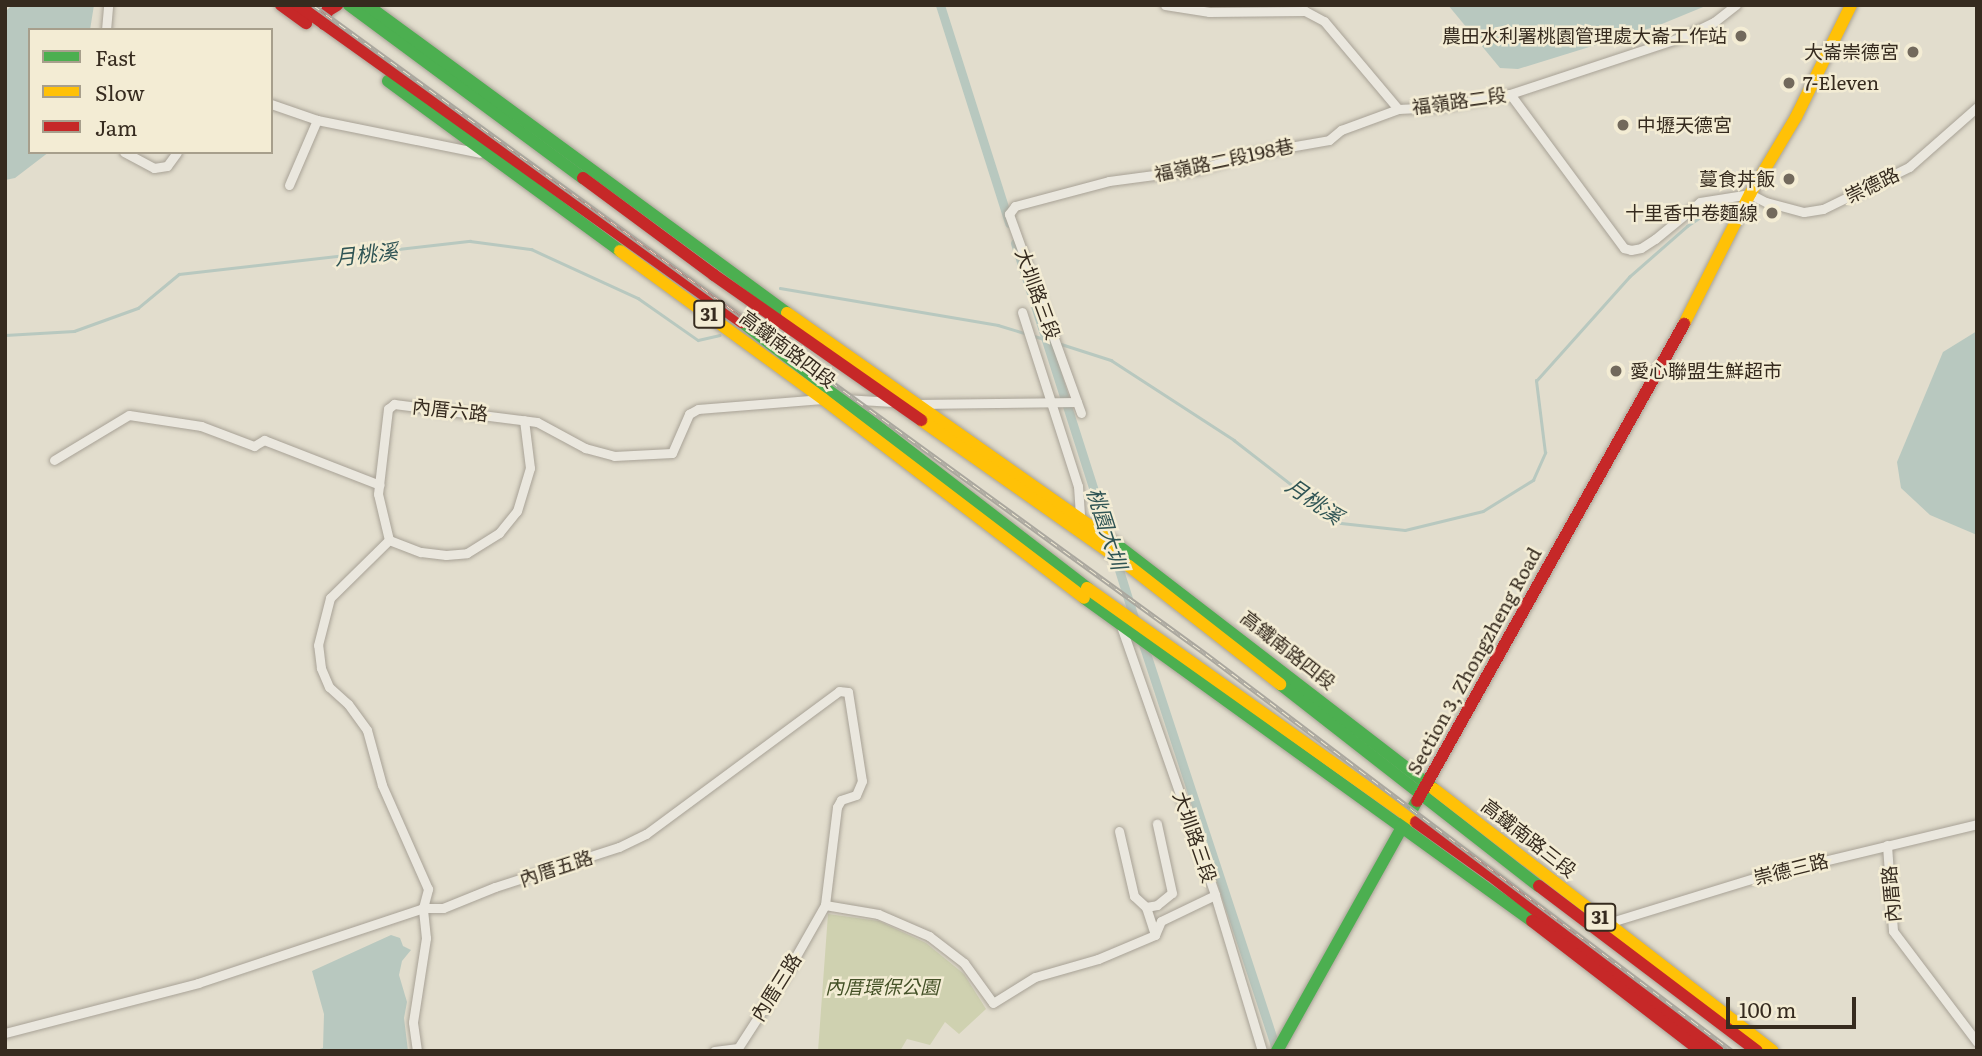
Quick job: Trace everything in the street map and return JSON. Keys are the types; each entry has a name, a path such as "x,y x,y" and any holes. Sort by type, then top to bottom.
{"main road":[{"name":"高鐵南路四段","path":"281,5 492,155 1124,625"},
{"name":"高鐵南路四段","path":"298,5 589,211 842,399 944,476 1124,625"},
{"path":"324,24 327,11 337,5"},
{"name":"高鐵南路四段","path":"349,5 714,275 1102,546 1424,789"},
{"name":"高鐵南路四段","path":"367,5 755,291 1080,516 1424,789"},
{"path":"382,5 387,20"},
{"name":"Section 3, Zhongzheng Road","path":"1277,1051 1703,289 1750,194 1796,117 1852,5"},
{"path":"589,211 615,243 632,258"},
{"path":"714,275 755,291"},
{"path":"959,432 985,463"},
{"path":"896,456 944,476"},
{"name":"31","path":"1124,625 1149,633 1406,822 1701,1051"},
{"name":"31","path":"1124,625 1154,649 1406,822 1489,874 1718,1051"},
{"name":"高鐵南路三段","path":"1424,789 1608,923 1773,1051"},
{"name":"高鐵南路三段","path":"1424,789 1757,1050"}],"street":[{"path":"106,28 108,5"},
{"name":"福嶺路二段","path":"1166,5 1209,12 1305,11 1324,21 1398,109 1439,107 1510,94 1685,36 1714,22 1736,5"},
{"path":"1510,94 1625,248 1641,248 1700,202 1750,194"},
{"path":"273,105 317,120 492,155"},
{"name":"崇德路","path":"1750,194 1766,202 1804,212 1823,209 1909,167 1977,107"},
{"name":"福嶺路二段198巷","path":"1009,214 1019,202 1109,181 1199,169 1249,154 1329,140 1341,130 1398,109"},
{"path":"289,185 317,120"},
{"path":"128,154 154,168 167,166 176,154"},
{"name":"大圳路三段","path":"1009,214 1081,413"},
{"name":"大圳路三段","path":"1022,312 1055,405 1078,486 1080,516"},
{"path":"823,399 920,404 1076,403"},
{"name":"內厝六路","path":"389,540 378,494 388,409 394,404 537,422 585,448 614,456 672,453 689,414 698,408 823,399"},
{"path":"54,460 129,415 201,426 254,446 264,440 380,485"},
{"path":"417,1051 413,1022 426,938 423,908 428,889 382,785 367,730 348,704 329,687 321,668 318,645 330,598 389,540 421,552 446,555 467,553 499,533 517,511 530,468 524,421"},
{"name":"大圳路三段","path":"1124,625 1215,895 1262,1051"},
{"name":"內厝五路","path":"5,1032 198,983 423,908 443,908 495,887 619,848 646,834 839,691 848,692 851,698 862,781 856,795 841,800 837,807 825,905"},
{"path":"1146,907 1157,905 1172,894 1157,824"},
{"name":"崇德三路","path":"1608,923 1760,876 1977,824"},
{"path":"1119,831 1135,896 1146,907 1155,935"},
{"name":"內厝路","path":"1886,845 1894,931 1977,1042"},
{"path":"825,905 878,914 929,936 964,963 993,1003 1035,977 1098,959 1155,935 1161,921 1215,895"},
{"name":"內厝三路","path":"714,1051 738,1048 787,972 825,905"}],"green space":[{"name":"內厝環保公園","path":"828,914 879,921 926,943 964,974 986,1009 959,1034 945,1022 930,1045 907,1039 900,1051 818,1051"}],"shaded area":[{"path":"12,5 94,5 90,28 28,28 28,154 46,154 15,178 5,180 5,12"},
{"path":"1448,5 1708,5 1657,26 1518,69 1500,68"},
{"path":"1977,331 1977,535 1930,515 1901,488 1897,462 1943,352"},
{"path":"391,935 400,938 403,946 411,950 402,961 399,975 407,1002 404,1018 408,1051 313,1051 323,1048 324,1014 312,971"}],"waterway":[{"name":"桃園大圳","path":"940,5 1009,223"},
{"name":"月桃溪","path":"1058,343 1111,360 1234,440 1341,523 1405,530 1483,511 1533,480 1545,453 1536,381 1629,277 1687,226 1712,209"},
{"name":"月桃溪","path":"5,335 74,331 138,308 179,274 470,241 531,249 638,298 698,340 719,335"},
{"name":"桃園大圳","path":"1015,243 1109,537"},
{"name":"月桃溪","path":"780,288 998,325 1025,333"},
{"name":"月桃溪","path":"1031,335 1051,341"},
{"name":"桃園大圳","path":"1115,557 1136,624"},
{"name":"桃園大圳","path":"1143,644 1277,1051"}],"railway":[{"path":"313,5 1206,654 1732,1051"}],"traffic: fast":[{"path":"349,5 583,178"},
{"path":"367,5 787,313"},
{"path":"388,81 620,251"},
{"path":"742,322 1087,588"},
{"path":"1112,541 1434,789"},
{"path":"1084,598 1532,921"},
{"path":"1280,684 1539,886"},
{"path":"1277,1051 1417,801"}],"traffic: slow":[{"path":"1684,324 1750,194 1796,117 1851,5"},
{"path":"620,251 823,399 1084,598"},
{"path":"787,313 1112,541"},
{"path":"921,420 1129,566 1280,684"},
{"path":"1087,588 1416,822"},
{"path":"1434,789 1773,1051"}],"traffic: jam":[{"path":"281,5 306,23"},
{"path":"298,5 742,322"},
{"path":"324,24 327,11 337,5"},
{"path":"583,178 714,275 921,420"},
{"path":"1417,801 1684,324"},
{"path":"1416,822 1489,874 1718,1051"},
{"path":"1539,886 1757,1051"},
{"path":"1532,921 1701,1051"}],"place":[{"name":"農田水利署桃園管理處大崙工作站","path":"1741,36"},
{"name":"大崙崇德宮","path":"1913,52"},
{"name":"7-Eleven","path":"1789,83"},
{"name":"中壢天德宮","path":"1623,125"},
{"name":"蔓食丼飯","path":"1789,179"},
{"name":"十里香中卷麵線","path":"1772,213"},
{"name":"愛心聯盟生鮮超市","path":"1616,371"}]}
